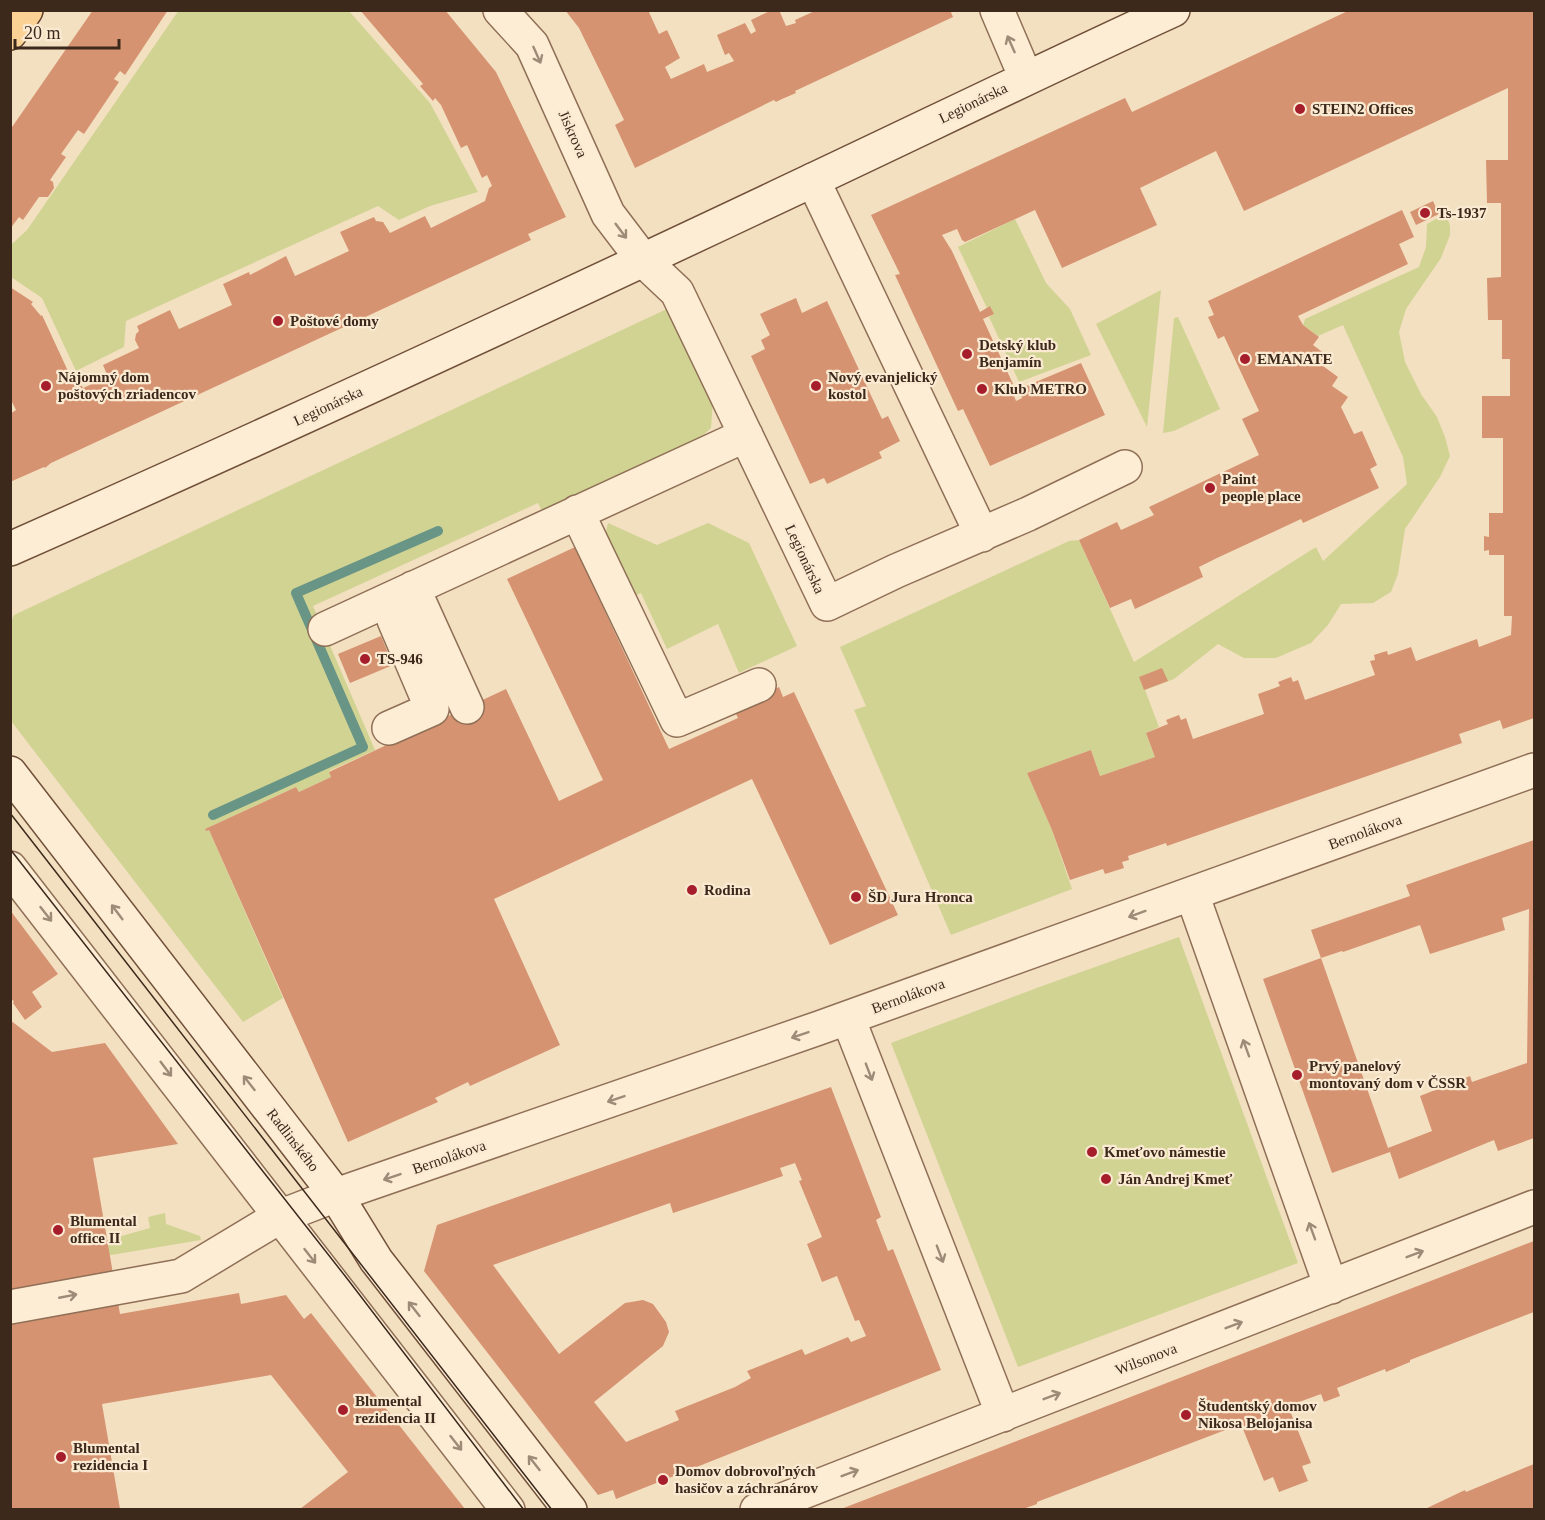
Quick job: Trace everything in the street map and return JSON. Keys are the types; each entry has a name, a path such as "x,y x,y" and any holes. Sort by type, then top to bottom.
{"main road":[{"path":"10,33 26,10"}],"street":[{"name":"Jiskrova","path":"500,10 532,45 608,214 643,260"},
{"path":"997,10 1026,78"},
{"name":"Legionárska","path":"10,549 353,395 1173,10"},
{"path":"813,180 982,535"},
{"name":"Legionárska","path":"643,260 677,292 826,604 982,535 1125,467"},
{"path":"325,629 746,435"},
{"path":"578,512 676,720 759,685"},
{"path":"413,588 467,707"},
{"path":"389,728 432,709 394,620 413,588"},
{"name":"Bernolákova","path":"10,1307 181,1276 279,1217 849,1018 1534,770"},
{"name":"Radlinského","path":"10,772 336,1196 376,1260 570,1509"},
{"path":"10,868 508,1509"},
{"path":"1192,894 1331,1287"},
{"path":"849,1018 1004,1414"},
{"name":"Wilsonova","path":"757,1509 1534,1207"}],"green space":[{"path":"179,10 349,11 430,103 478,192 430,206 399,220 378,206 126,321 124,347 76,371 42,298 11,277 11,245 27,230"},
{"path":"1446,213 1450,235 1441,258 1406,309 1399,332 1405,362 1421,394 1437,417 1450,456 1440,477 1405,529 1398,574 1391,592 1373,603 1341,604 1328,625 1311,643 1276,658 1244,658 1218,644 1174,679 1145,690 1159,727 1146,733 1155,757 1100,776 1091,750 1027,773 1052,830 1072,889 951,935 854,710 866,706 840,647 1069,541 1079,540 1134,662 1316,547 1323,561 1407,484 1403,457 1343,325 1318,336 1303,325 1305,319 1419,267 1426,247 1427,224"},
{"path":"1015,219 1046,283 1070,309 1091,355 1019,382 989,317 993,314 991,307 987,308 958,247"},
{"path":"1161,290 1147,427 1096,324"},
{"path":"671,307 713,400 711,428 692,445 543,513 538,503 313,606 375,750 329,771 331,777 299,792 296,787 205,829 209,830 283,998 243,1022 11,721 10,624 14,615"},
{"path":"1178,317 1220,409 1174,431 1163,433 1174,318"},
{"path":"608,523 657,545 708,523 749,543 797,646 739,673 718,624 667,649 641,593 629,599 605,536"},
{"name":"Kmeťovo námestie","path":"1179,937 1298,1263 1018,1367 891,1043"},
{"path":"165,1213 166,1224 200,1236 201,1240 99,1257 97,1243 150,1228 148,1217"}],"building":[{"path":"93,10 168,10 125,75 120,71 114,79 119,82 84,134 78,130 61,154 66,157 50,180 54,188 48,197 39,197 23,220 19,217 10,229 10,130"},
{"path":"360,10 445,10 496,72 566,217 528,234 531,240 51,463 45,468 10,482 10,414 16,410 10,398 10,287 33,302 31,304 42,315 74,384 79,382 83,388 108,377 103,365 139,348 135,340 139,331 137,326 170,310 179,329 232,305 223,284 249,272 250,275 286,256 295,276 349,251 340,232 374,217 376,221 383,222 390,233 425,216 431,228 485,201 489,188 492,186 487,175 482,178 467,145 461,148 441,105 435,98 433,101 420,86 423,84"},
{"path":"565,10 648,10 659,34 667,30 680,58 665,67 671,79 704,64 707,72 734,61 729,53 725,55 717,35 745,23 751,34 756,31 751,20 772,10 779,10 786,26 796,23 795,20 817,10 950,10 953,17 795,91 796,93 776,102 774,100 635,168 615,125 624,120 579,28"},
{"path":"1350,10 1534,10 1534,718 1503,729 1500,720 1459,734 1462,743 1167,846 1166,843 1128,856 1129,860 1122,862 1124,868 1105,874 1103,869 1070,880 1052,830 1027,773 1091,750 1100,776 1155,757 1146,733 1168,724 1166,720 1179,715 1181,720 1186,718 1193,739 1264,714 1258,694 1280,686 1278,682 1291,677 1293,682 1298,680 1305,700 1375,675 1370,661 1375,660 1374,655 1380,653 1387,651 1388,655 1411,647 1416,661 1477,639 1479,647 1511,635 1512,616 1504,616 1504,555 1489,555 1489,550 1484,551 1484,536 1489,537 1489,513 1503,513 1503,438 1482,438 1482,396 1510,396 1510,359 1502,359 1502,320 1488,320 1487,278 1501,277 1501,203 1487,203 1486,160 1508,160 1508,88 1244,211 1216,151 1140,188 1157,225 1062,268 1035,210 965,242 957,229 942,235 952,251 980,312 990,306 994,314 983,319 1013,384 1010,385 1016,401 1022,398 1019,389 1081,363 1105,415 990,466 963,409 958,411 895,275 900,274 871,215 1125,98 1132,112"},
{"name":"Ts-1937","path":"1433,201 1439,214 1416,225 1410,212"},
{"path":"1402,210 1414,237 1399,244 1408,264 1298,316 1303,325 1319,337 1313,345 1329,357 1323,366 1338,377 1332,386 1348,397 1341,407 1354,434 1362,431 1377,465 1370,469 1379,488 1303,523 1301,519 1217,558 1199,567 1203,577 1135,609 1131,599 1110,608 1079,540 1117,522 1121,530 1154,515 1149,507 1259,455 1242,419 1259,411 1224,336 1218,339 1208,317 1214,315 1208,301"},
{"name":"Nový evanjelický kostol","path":"796,298 802,313 827,301 882,419 888,416 900,441 879,452 882,458 827,484 824,478 810,484 751,356 765,349 761,340 770,335 760,314"},
{"path":"575,547 669,749 738,718 733,708 779,687 783,697 794,692 898,915 830,945 752,779 494,899 560,1045 470,1086 468,1082 435,1098 438,1102 348,1142 209,830 205,829 296,787 299,792 331,777 329,772 506,689 559,801 603,780 507,579"},
{"name":"TS-946","path":"381,636 393,665 350,683 338,654"},
{"path":"1162,668 1168,681 1144,690 1139,677"},
{"path":"1534,840 1534,1138 1498,1151 1494,1140 1399,1179 1390,1152 1332,1173 1263,979 1321,958 1311,930 1410,896 1406,885","holes":["1529,909 1527,1063 1472,1082 1470,1076 1420,1096 1432,1131 1388,1148 1321,958 1420,925 1430,954 1505,930 1502,918"]},
{"path":"10,910 58,974 32,992 42,1007 25,1020 13,1003 14,1001 10,999"},
{"path":"10,1020 52,1052 105,1043 178,1144 93,1158 120,1314 239,1293 241,1304 286,1295 304,1319 311,1313 465,1509 300,1509 348,1472 271,1375 102,1404 120,1509 10,1509"},
{"path":"831,1087 881,1217 876,1220 888,1251 893,1249 941,1370 616,1499 613,1490 598,1495 424,1271 437,1225","holes":["795,1163 802,1180 799,1181 822,1237 807,1244 822,1282 837,1276 855,1321 859,1320 866,1336 851,1342 848,1337 805,1355 802,1349 747,1371 751,1378 735,1387 675,1411 679,1420 626,1442 594,1402 663,1346 669,1332 666,1322 653,1304 643,1300 625,1303 559,1354 493,1265 670,1203 673,1213 754,1186 783,1176 780,1168"]},
{"path":"1534,1241 1534,1312 1410,1360 1386,1372 1385,1369 1337,1388 1340,1396 1324,1402 1321,1394 1288,1406 1311,1463 1302,1466 1308,1481 1279,1492 1273,1477 1264,1481 1241,1424 1023,1509 841,1509"},
{"path":"1534,1464 1534,1509 1425,1509 1465,1490 1466,1492"}],"waterway":[{"path":"213,815 363,747 296,593 438,531"}],"tram line":[{"path":"10,813 552,1510"},
{"path":"10,849 349,1281 524,1510"}],"place":[{"name":"STEIN2 Offices","path":"1300,109"},
{"name":"Ts-1937","path":"1425,213"},
{"name":"Poštové domy","path":"278,321"},
{"name":"Detský klub Benjamín","path":"967,354"},
{"name":"EMANATE","path":"1245,359"},
{"name":"Nájomný dom poštových zriadencov","path":"46,386"},
{"name":"Nový evanjelický kostol","path":"816,386"},
{"name":"Klub METRO","path":"982,389"},
{"name":"Paint people place","path":"1210,488"},
{"name":"TS-946","path":"365,659"},
{"name":"Rodina","path":"692,890"},
{"name":"ŠD Jura Hronca","path":"856,897"},
{"name":"Prvý panelový montovaný dom v ČSSR","path":"1297,1075"},
{"name":"Kmeťovo námestie","path":"1092,1152"},
{"name":"Ján Andrej Kmeť","path":"1106,1179"},
{"name":"Blumental office II","path":"58,1230"},
{"name":"Blumental rezidencia II","path":"343,1410"},
{"name":"Študentský domov Nikosa Belojanisa","path":"1186,1415"},
{"name":"Blumental rezidencia I","path":"61,1457"},
{"name":"Domov dobrovoľných hasičov a záchranárov","path":"663,1480"}]}
